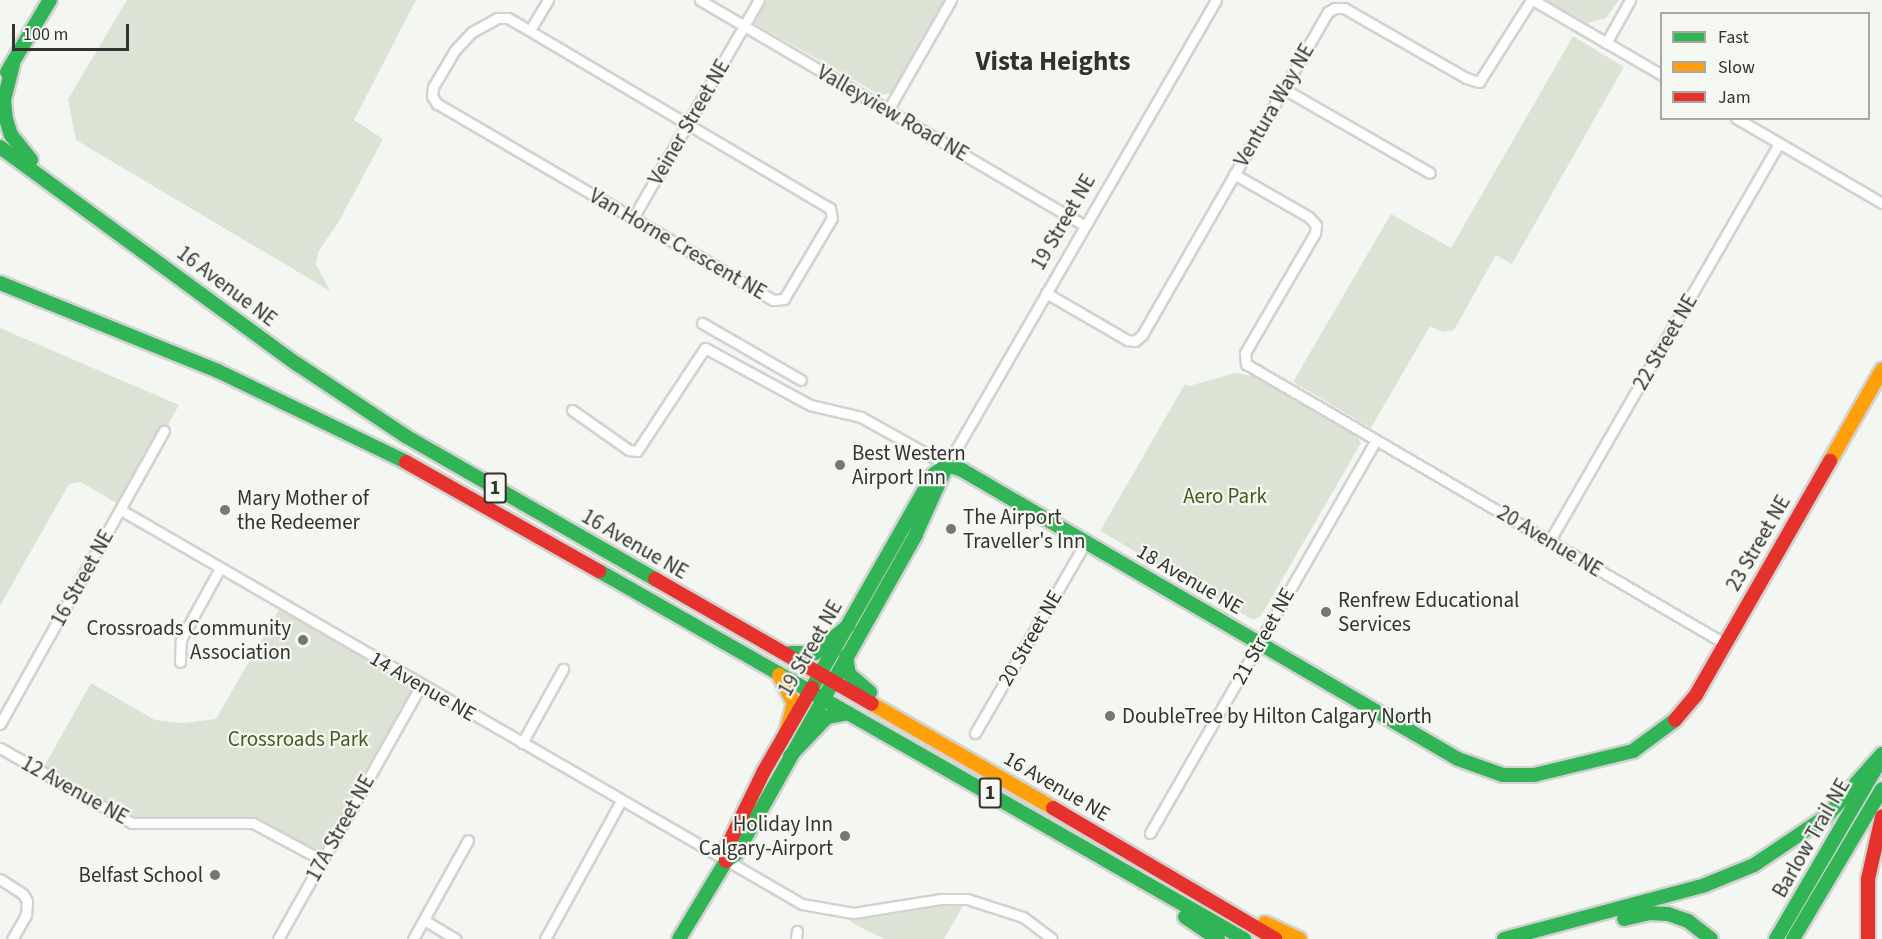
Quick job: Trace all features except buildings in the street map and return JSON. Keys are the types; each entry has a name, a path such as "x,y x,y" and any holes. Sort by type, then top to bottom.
{"main road":[{"path":"0,83 14,64 50,0"},
{"path":"14,64 4,101 9,130 47,179"},
{"name":"16 Avenue NE","path":"0,147 47,179 297,364 407,437 783,651 1275,939"},
{"name":"16 Avenue NE","path":"0,284 228,376 358,436 777,671 1244,939"},
{"path":"0,295 51,313 72,312"},
{"name":"23 Street NE","path":"1662,732 1696,694 1882,370"},
{"name":"18 Avenue NE","path":"947,465 1458,759 1503,775 1549,773 1633,751 1662,732"},
{"name":"19 Street NE","path":"726,861 726,849 786,733 826,677 848,626 933,475 947,465"},
{"name":"19 Street NE","path":"826,677 846,656 916,534 943,481 947,465"},
{"path":"783,651 814,653 848,626"},
{"path":"846,656 854,681 946,737 956,752"},
{"path":"777,671 794,703 786,733"},
{"name":"19 Street NE","path":"679,939 726,861 736,854 790,756 816,694"},
{"path":"790,756 827,717 849,713"},
{"path":"1504,939 1705,885 1748,868 1821,821 1882,756"},
{"name":"Barlow Trail NE","path":"1776,939 1882,756"},
{"name":"Barlow Trail NE","path":"1793,939 1882,789"},
{"path":"1868,939 1868,879 1882,817"},
{"path":"1131,874 1218,939"},
{"path":"1196,892 1300,939"},
{"path":"1547,939 1649,913 1678,916 1711,939"}],"street":[{"path":"530,30 548,0"},
{"name":"Valleyview Road NE","path":"700,0 1085,226"},
{"name":"Veiner Street NE","path":"633,218 759,0"},
{"path":"888,110 951,0"},
{"name":"19 Street NE","path":"947,465 1216,0"},
{"path":"1532,0 1660,74"},
{"name":"Ventura Way NE","path":"1046,292 1135,341 1328,12 1335,8 1344,8 1466,78 1479,82 1532,0"},
{"path":"1606,43 1630,0"},
{"name":"Van Horne Crescent NE","path":"502,17 530,30 827,205 832,218 784,299 773,300 434,100 433,87 455,50 472,32 502,17"},
{"path":"1284,88 1430,173"},
{"path":"1739,120 1882,203"},
{"name":"22 Street NE","path":"1550,540 1779,143"},
{"name":"20 Avenue NE","path":"1234,174 1316,225 1315,233 1245,352 1246,364 1724,643"},
{"path":"702,323 801,380"},
{"name":"18 Avenue NE","path":"572,410 629,450 637,452 647,442 705,348 810,405 861,417 947,465"},
{"name":"16 Street NE","path":"0,724 164,431"},
{"name":"21 Street NE","path":"1150,833 1376,440"},
{"name":"14 Avenue NE","path":"121,510 795,901 825,911 853,913 940,899 967,899 1023,917 1052,939"},
{"name":"20 Street NE","path":"975,733 1085,543"},
{"path":"180,662 181,639 220,568"},
{"path":"522,743 563,669"},
{"name":"17A Street NE","path":"278,939 421,685"},
{"name":"12 Avenue NE","path":"0,748 132,824 253,823 322,860"},
{"path":"545,939 621,801"},
{"path":"413,939 468,840"},
{"path":"0,879 23,894 27,901 26,915 12,939"},
{"path":"424,920 456,939"}],"green space":[{"path":"127,0 416,0 354,120 383,139 338,223 318,252 316,264 330,291 76,140 68,99"},
{"path":"765,0 945,0 891,93 880,95 752,22"},
{"path":"1546,0 1619,0 1606,18 1587,23"},
{"path":"1573,36 1624,67 1512,264 1496,255 1454,330 1443,332 1430,326 1371,428 1293,382 1391,214 1451,248"},
{"path":"0,328 179,405 121,510 116,503 81,482 69,484 0,606"},
{"name":"Aero Park","path":"1235,373 1253,376 1356,436 1361,443 1261,616 1253,620 1100,531 1185,384 1189,386"},
{"name":"Crossroads Park","path":"282,604 421,685 322,860 262,826 140,825 41,772 91,683 155,720 183,723 216,719"},
{"path":"967,899 944,939 884,939 854,924 841,913"}],"traffic: fast":[{"path":"7,72 50,0"},
{"path":"13,64 4,101 6,119 11,135 31,160"},
{"path":"0,147 297,364 407,437 655,579"},
{"path":"0,283 218,371 406,462"},
{"path":"947,465 962,470 1458,759 1503,775 1534,775 1633,751 1675,720"},
{"path":"812,688 933,475 947,465"},
{"path":"679,939 726,861 736,854 916,534 947,465"},
{"path":"599,571 1244,939"},
{"path":"790,653 815,653 848,626"},
{"path":"846,656 849,674 870,692"},
{"path":"790,756 827,717 849,713"},
{"path":"1504,939 1705,885 1754,865 1827,816 1882,754"},
{"path":"1776,939 1877,766"},
{"path":"1793,939 1882,789"},
{"path":"1624,919 1649,913 1668,914 1688,921 1711,939"},
{"path":"1185,917 1218,939"}],"traffic: slow":[{"path":"1830,461 1882,370"},
{"path":"779,675 794,703 786,733"},
{"path":"872,704 1053,808"},
{"path":"1265,923 1300,939"}],"traffic: jam":[{"path":"1675,720 1696,695 1830,461"},
{"path":"406,462 599,571"},
{"path":"655,579 872,704"},
{"path":"726,861 726,849 764,771 812,688"},
{"path":"1053,808 1275,939"},
{"path":"1868,939 1868,879 1882,817"}],"place":[{"name":"Best Western Airport Inn","path":"840,465"},
{"name":"Mary Mother of the Redeemer","path":"225,510"},
{"name":"The Airport Traveller's Inn","path":"951,529"},
{"name":"Renfrew Educational Services","path":"1326,612"},
{"name":"Crossroads Community Association","path":"303,640"},
{"name":"DoubleTree by Hilton Calgary North","path":"1110,716"},
{"name":"Holiday Inn Calgary-Airport","path":"845,836"},
{"name":"Belfast School","path":"215,875"}],"district":[{"name":"Vista Heights","path":"1053,62"}]}
